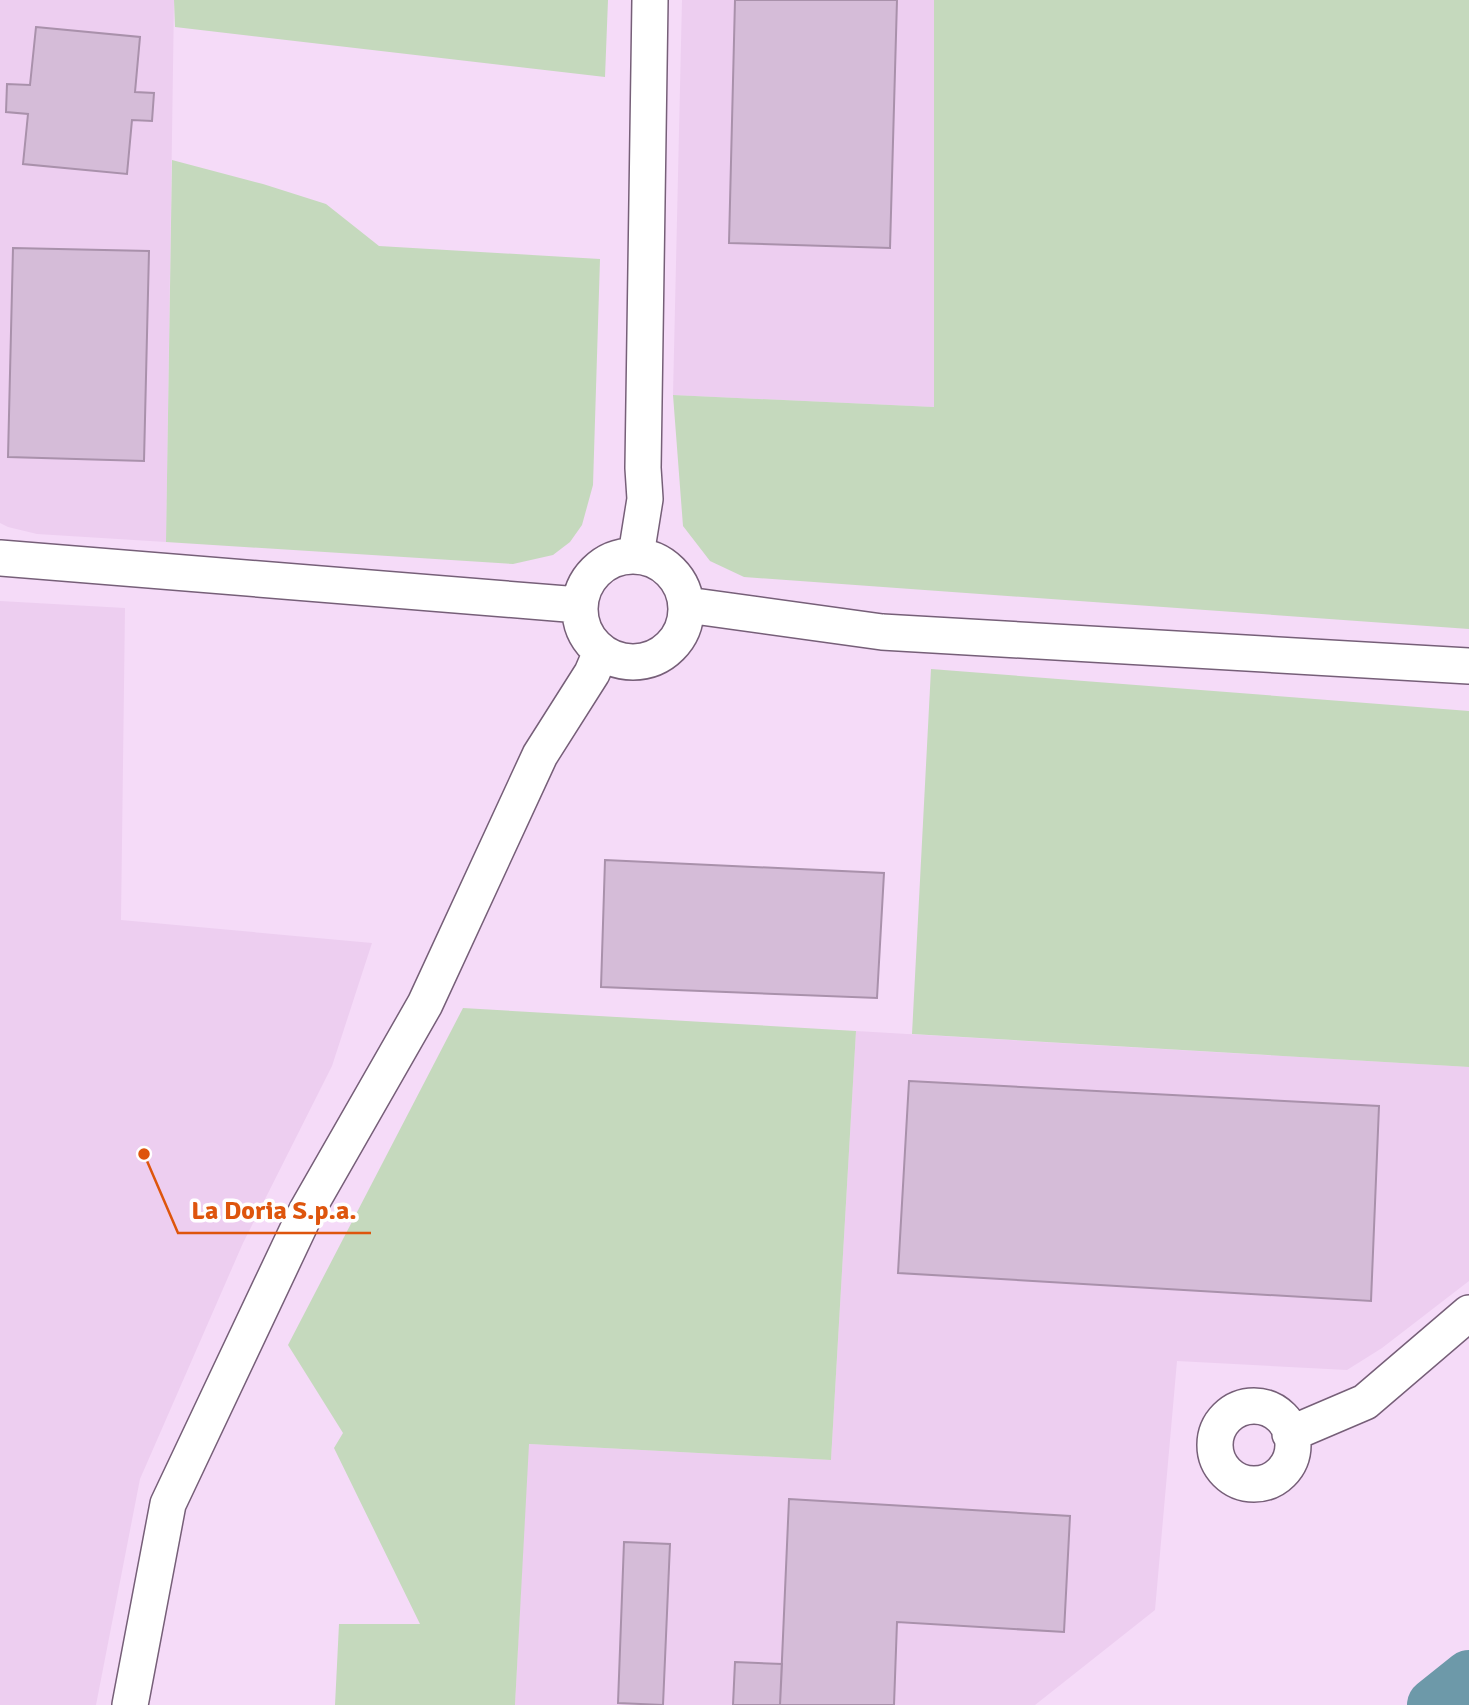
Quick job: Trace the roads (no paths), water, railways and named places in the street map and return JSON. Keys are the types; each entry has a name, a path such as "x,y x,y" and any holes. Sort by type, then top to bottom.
{"street":[{"path":"636,555 645,499 643,468 650,0"},
{"path":"636,555 665,565 676,576 687,605 685,622 678,638 666,651 651,659 634,662 616,660 601,652 591,642 584,631 579,605 588,579 597,568 622,556 636,555"},
{"path":"0,558 579,605"},
{"path":"687,605 882,632 1469,666"},
{"path":"130,1705 168,1504 306,1212 425,1004 540,755 592,673 601,652"},
{"path":"1290,1434 1365,1402 1469,1313"}],"waterway":[{"path":"1434,1705 1469,1677"}],"place":[{"name":"La Doria S.p.a.","path":"144,1154"}]}
